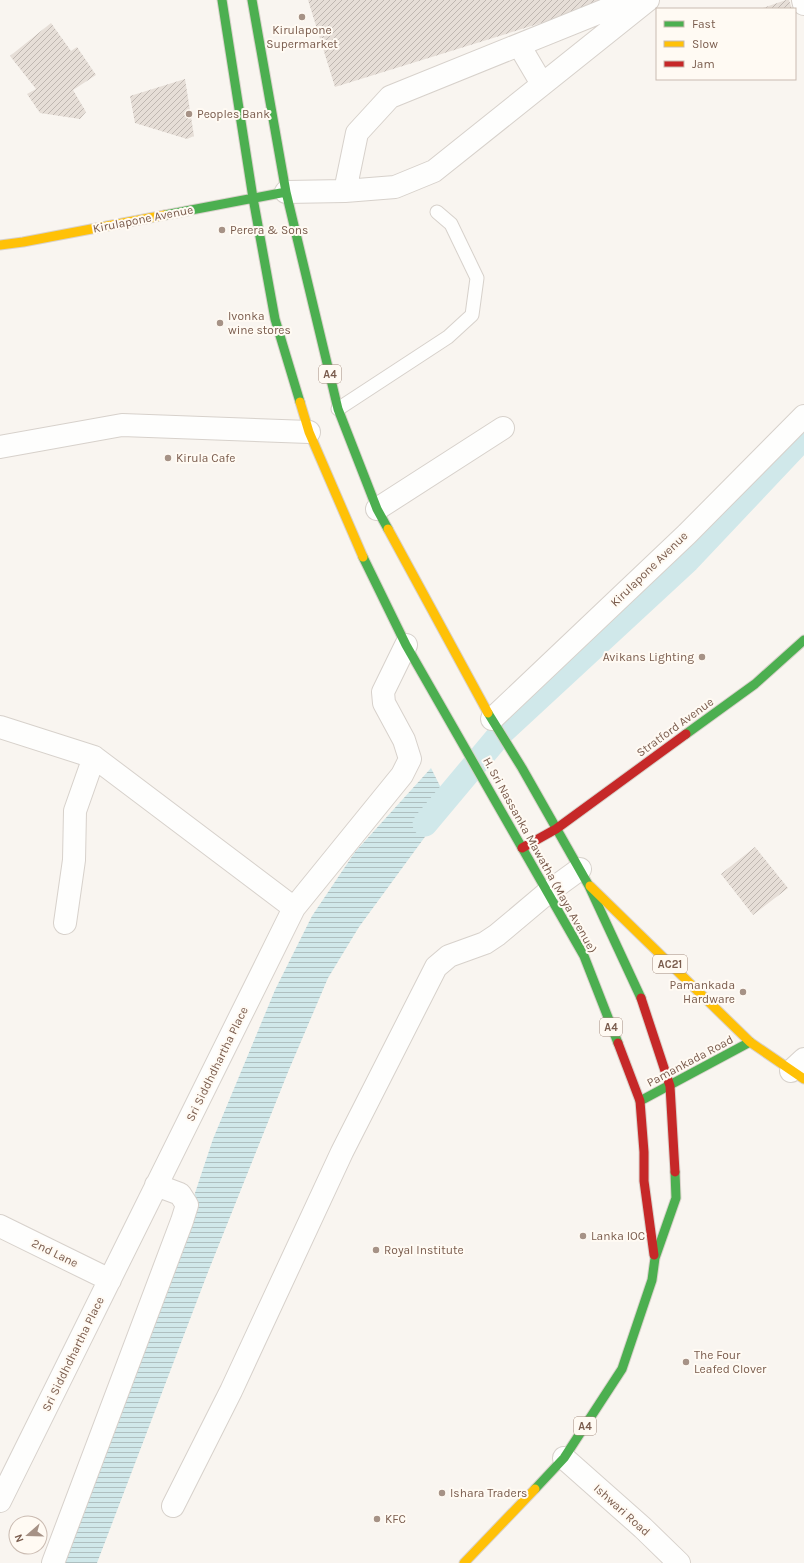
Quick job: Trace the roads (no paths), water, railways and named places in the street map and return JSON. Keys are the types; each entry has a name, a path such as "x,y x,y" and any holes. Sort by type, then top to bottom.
{"main road":[{"name":"A4","path":"222,0 253,198 275,319 309,432 355,540 406,645"},
{"name":"A4","path":"252,0 286,192 338,409 377,509 492,719"},
{"name":"Kirulapone Avenue","path":"0,245 23,242 286,192"},
{"name":"Stratford Avenue","path":"522,848 556,829 755,684 804,640"},
{"name":"H. Sri Nassanka Mawatha (Maya Avenue)","path":"406,645 584,956 640,1101 644,1152 644,1181 655,1258"},
{"name":"H. Sri Nassanka Mawatha (Maya Avenue)","path":"464,1563 564,1458 622,1369 652,1280 655,1258 676,1198 670,1086 640,994 584,878 522,768 492,719"},
{"name":"Pamankada Road","path":"584,878 750,1042 800,1070"},
{"name":"Pamankada Road","path":"640,1101 750,1042"}],"street":[{"path":"345,191 356,133 390,97 519,45 648,0"},
{"path":"803,0 804,4"},
{"path":"286,192 345,191 394,187 434,171 542,84 625,7"},
{"path":"519,45 542,84"},
{"name":"Kirulapone Avenue","path":"492,719 686,534 804,416"},
{"path":"0,447 122,425 309,432"},
{"path":"377,509 503,428"},
{"name":"Sri Siddhdhartha Place","path":"0,1501 294,908 402,775 410,759 404,740 384,704 383,692 406,645"},
{"path":"0,726 94,757 294,908"},
{"path":"65,923 74,860 75,811 94,757"},
{"path":"173,1506 231,1391 342,1152 436,967 448,956 485,942 497,935 547,893 584,878"},
{"path":"54,1563 187,1205 180,1194 156,1186"},
{"name":"2nd Lane","path":"0,1226 110,1280"},
{"name":"Ishwari Road","path":"564,1458 643,1528 679,1563"}],"lane":[{"path":"338,409 448,338 472,315 477,278 451,224 437,212"}],"water":[{"path":"431,768 449,804 359,927 328,978 288,1072 208,1272 97,1563 59,1563 155,1313 213,1139 275,990 312,916 355,852"}],"waterway":[{"path":"425,824 502,732 688,560 804,437"}],"place":[{"name":"Kirulapone Supermarket","path":"302,17"},
{"name":"Peoples Bank","path":"189,114"},
{"name":"Perera & Sons","path":"222,230"},
{"name":"Ivonka wine stores","path":"220,323"},
{"name":"Kirula Cafe","path":"168,458"},
{"name":"Avikans Lighting","path":"702,657"},
{"name":"Pamankada Hardware","path":"743,992"},
{"name":"Lanka IOC","path":"583,1236"},
{"name":"Royal Institute","path":"376,1250"},
{"name":"The Four Leafed Clover","path":"686,1362"},
{"name":"Ishara Traders","path":"442,1493"},
{"name":"KFC","path":"377,1519"}]}
